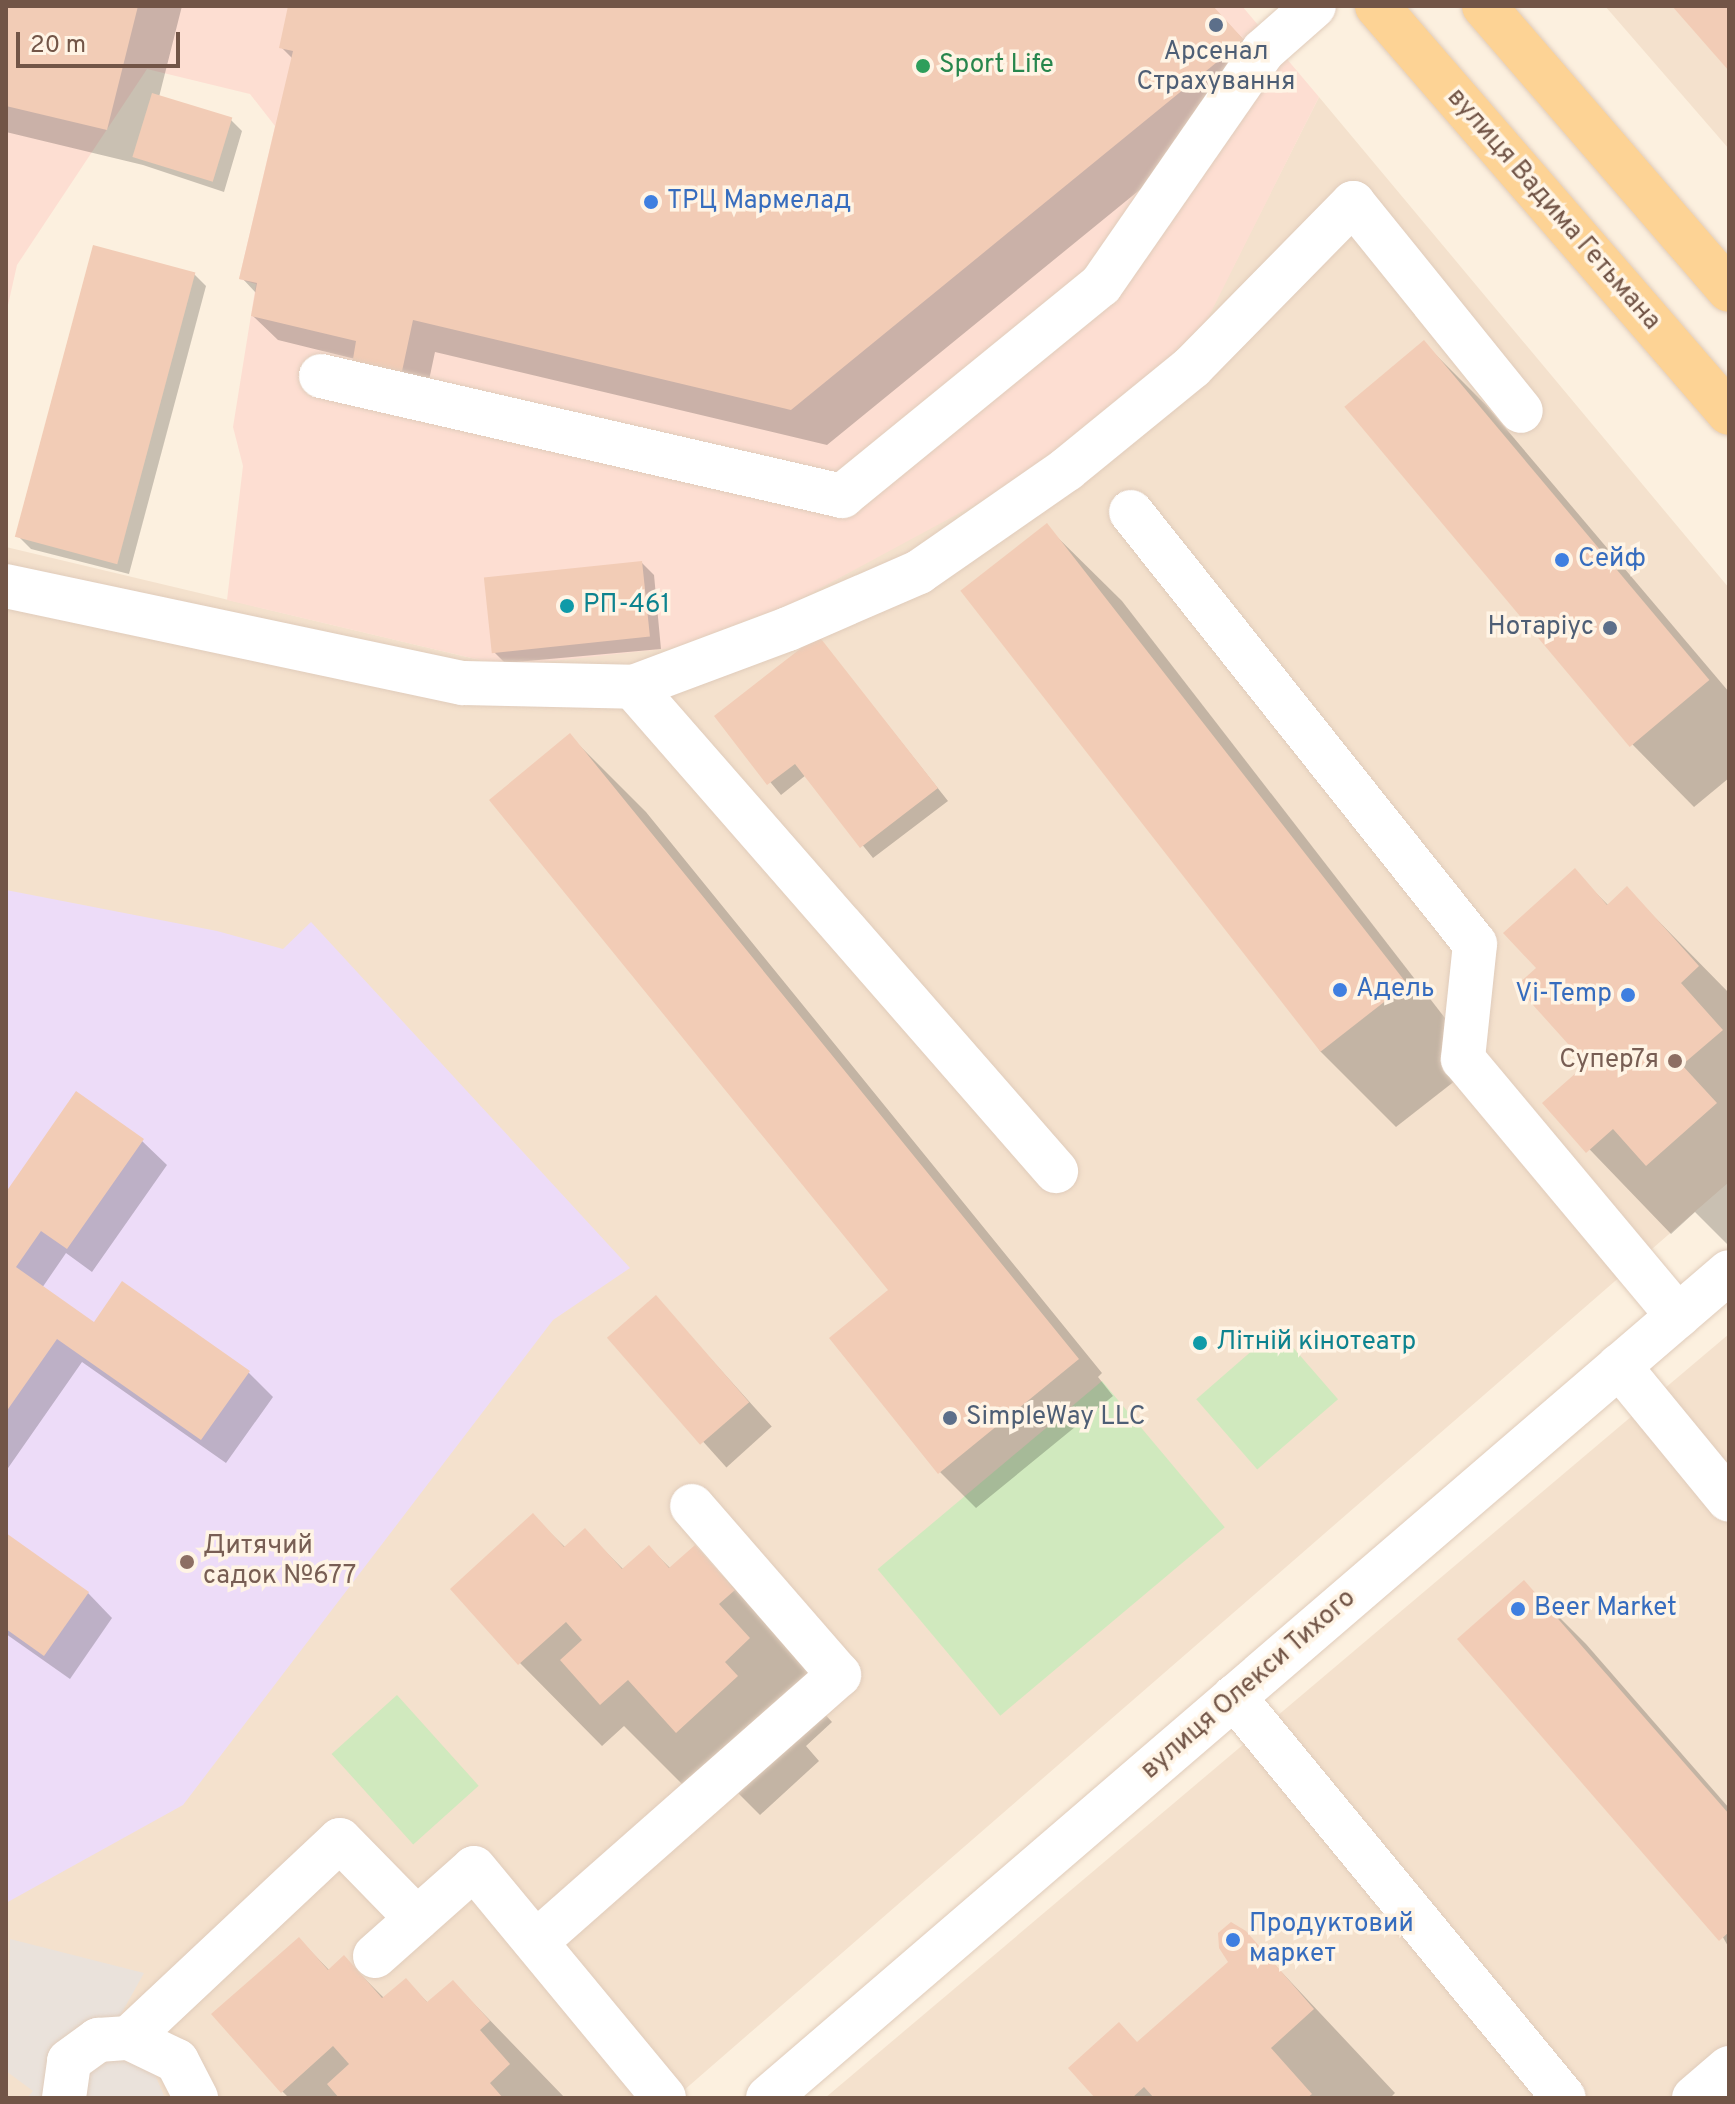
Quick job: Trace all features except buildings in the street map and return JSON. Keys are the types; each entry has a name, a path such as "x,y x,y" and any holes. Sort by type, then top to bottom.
{"main road":[{"name":"вулиця Вадима Гетьмана","path":"1377,6 1729,413"},
{"path":"1484,6 1729,290"}],"street":[{"path":"321,376 842,496 1101,285 1263,51 1314,6"},
{"path":"6,586 463,683 633,687 919,572 1067,469 1192,367 1353,203 1521,411"},
{"path":"1131,512 1475,944 1463,1059 1678,1316"},
{"path":"633,687 1056,1171"},
{"name":"вулиця Олекси Тихого","path":"768,2098 1729,1272"},
{"path":"1619,1366 1729,1500"},
{"path":"536,1942 839,1675 692,1506"},
{"path":"1234,1697 1564,2098"},
{"path":"129,2038 340,1840 417,1919"},
{"path":"375,1956 474,1868 664,2098"},
{"path":"64,2098 69,2061 98,2040 129,2038 177,2061 196,2098"},
{"path":"1694,2098 1729,2068"}],"shaded area":[{"path":"6,6 1242,6 1319,97 1193,348 1056,461 719,643 505,666 227,600 243,466 233,427 256,284 239,279 275,126 250,94 147,69 17,265 6,314"},
{"path":"1605,6 1729,6 1729,149"},
{"path":"1319,97 1729,588 1729,1182 675,2098 6,2098 6,547 505,666 1192,348"},
{"name":"Дитячий садок №677","path":"6,890 217,931 283,949 311,922 630,1268 553,1320 183,1805 6,1903"},
{"path":"1729,1334 1729,2098 825,2098"},
{"path":"10,1939 144,1973 111,2032 154,2072 165,2098 27,2098 33,2091 6,2071"}],"green space":[{"path":"1277,1329 1338,1399 1257,1469 1196,1399"},
{"path":"1102,1381 1225,1527 1000,1716 878,1569"},
{"path":"397,1695 479,1786 413,1845 332,1754"}],"place":[{"name":"Арсенал Страхування","path":"1216,25"},
{"name":"Sport Life","path":"923,66"},
{"name":"ТРЦ Мармелад","path":"651,202"},
{"name":"Сейф","path":"1562,560"},
{"name":"РП-461","path":"567,606"},
{"name":"Нотаріус","path":"1610,628"},
{"name":"Адель","path":"1340,990"},
{"name":"Vi-Temp","path":"1628,995"},
{"name":"Супер7я","path":"1675,1061"},
{"name":"Літній кінотеатр","path":"1200,1343"},
{"name":"SimpleWay LLC","path":"950,1418"},
{"name":"Дитячий садок №677","path":"187,1562"},
{"name":"Beer Market","path":"1518,1609"},
{"name":"Продуктовий маркет","path":"1233,1940"}]}
